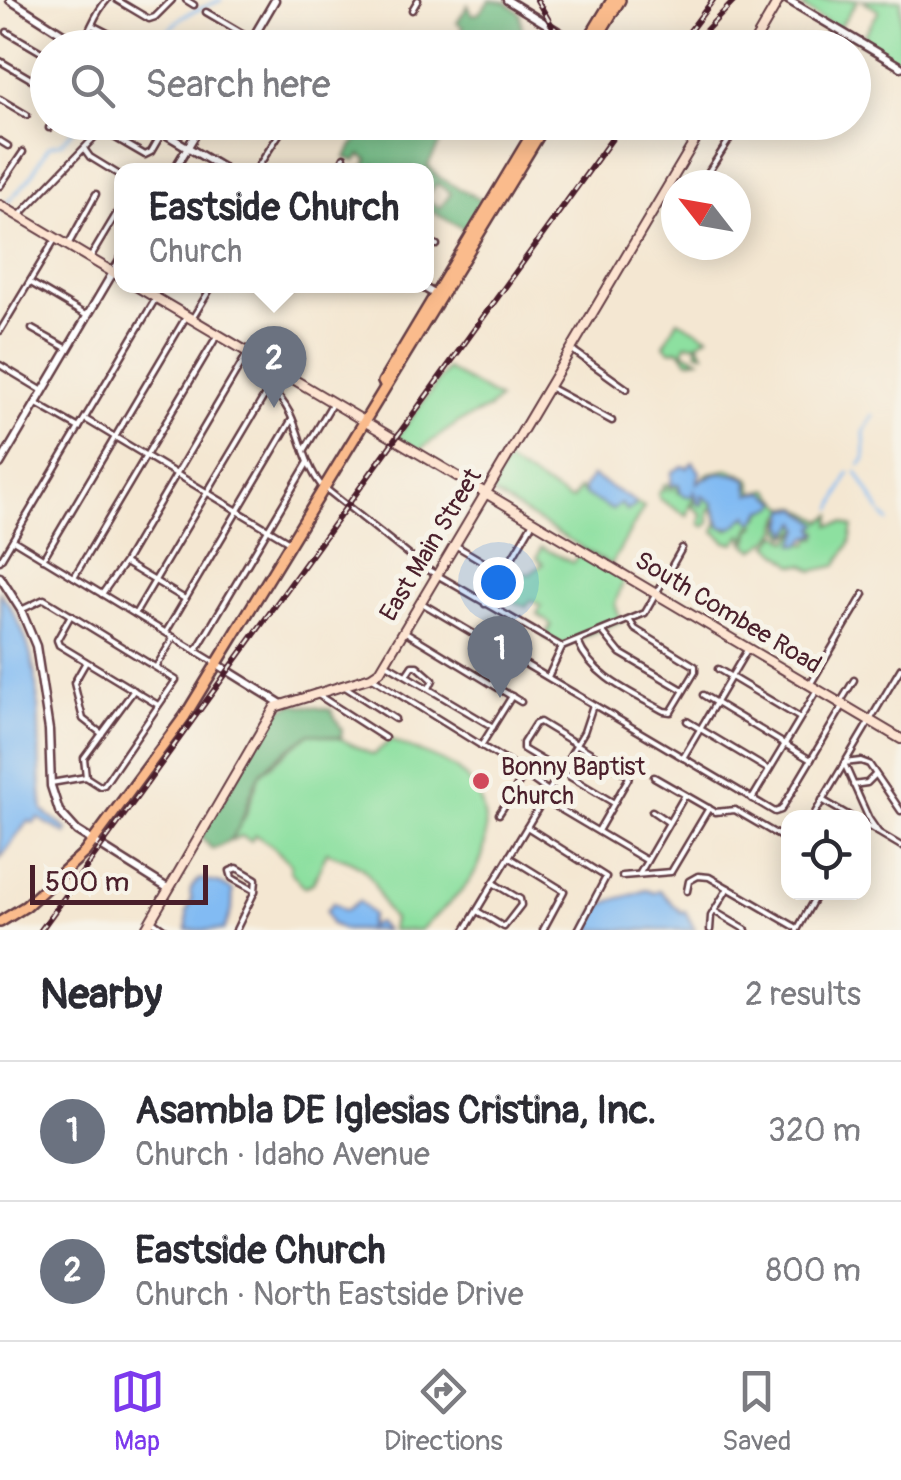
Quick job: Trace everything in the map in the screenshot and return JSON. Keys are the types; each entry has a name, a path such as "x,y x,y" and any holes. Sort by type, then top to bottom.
{"main road":[{"path":"595,30 612,0"},
{"path":"598,30 620,0"},
{"path":"762,30 779,0"},
{"path":"363,420 401,366 502,198 529,140"},
{"path":"0,918 26,906 69,866 183,714 490,203 535,140"},
{"name":"East Main Street","path":"682,170 696,140"},
{"path":"490,203 502,198"},
{"name":"East Main Street","path":"280,704 371,677 385,663 661,205"},
{"path":"2,206 114,272"},
{"path":"428,320 436,294 451,282"},
{"path":"148,293 363,420"},
{"path":"401,366 409,338"},
{"path":"279,370 363,420"},
{"name":"South Combee Road","path":"363,420 901,738"},
{"path":"289,542 322,486"},
{"path":"145,930 272,711 280,704"}],"street":[{"path":"10,0 58,30"},
{"path":"90,30 93,16 106,0"},
{"path":"117,0 149,19 155,18 172,0"},
{"path":"186,0 194,5"},
{"path":"257,30 275,0"},
{"path":"412,10 418,0"},
{"path":"507,0 557,30"},
{"path":"788,0 838,30"},
{"path":"206,12 237,30"},
{"path":"92,24 103,30"},
{"path":"7,32 30,45"},
{"path":"871,50 901,68"},
{"path":"0,61 30,79"},
{"path":"0,99 27,115"},
{"path":"19,216 93,140"},
{"path":"119,140 144,155 150,154 158,140"},
{"path":"174,140 214,163"},
{"path":"178,163 192,140"},
{"path":"261,163 275,140"},
{"path":"710,170 729,140"},
{"path":"0,141 8,146"},
{"path":"84,149 114,171"},
{"path":"0,186 23,152"},
{"path":"341,163 344,157"},
{"path":"68,245 96,194"},
{"path":"90,258 114,219"},
{"path":"0,331 56,238"},
{"path":"0,464 87,316 114,278"},
{"path":"30,282 87,316"},
{"path":"43,559 207,293"},
{"path":"0,561 156,298"},
{"path":"32,329 68,349"},
{"path":"74,576 218,334"},
{"path":"571,350 627,389"},
{"path":"102,594 248,352"},
{"path":"0,366 42,391"},
{"path":"135,614 279,370"},
{"path":"549,387 612,421"},
{"path":"269,388 284,402 322,486 436,576 562,648"},
{"path":"35,403 78,428"},
{"path":"304,450 332,404"},
{"path":"84,418 289,542"},
{"path":"166,632 292,419"},
{"path":"196,651 308,462"},
{"path":"485,604 534,521"},
{"path":"12,540 280,704"},
{"path":"455,544 503,574"},
{"path":"548,677 562,648 646,613 682,548"},
{"path":"124,563 185,599"},
{"path":"0,577 32,634 39,660 49,730 51,783 63,818 91,841 169,888"},
{"path":"752,799 800,718 864,594"},
{"path":"20,610 44,599 176,680 104,785 86,777 51,783"},
{"path":"420,602 777,812 811,760 854,680"},
{"path":"71,615 56,640 59,644 160,706"},
{"path":"578,642 587,660 601,674 668,713 696,668 635,629 630,620"},
{"path":"404,631 521,702"},
{"path":"603,632 615,649 684,690"},
{"path":"156,667 174,638"},
{"path":"683,758 748,648"},
{"path":"87,662 74,683 83,719 102,734"},
{"path":"385,663 493,727"},
{"path":"406,675 417,666 433,680 429,689"},
{"path":"816,810 901,668"},
{"path":"718,669 800,718"},
{"path":"371,677 548,792"},
{"path":"342,686 395,719"},
{"path":"86,777 84,758 134,690"},
{"path":"315,694 385,738"},
{"path":"482,746 512,696"},
{"path":"703,696 811,760"},
{"path":"465,930 577,744 594,706"},
{"path":"687,721 769,770"},
{"path":"598,831 629,777 542,723 535,724 522,745 614,803"},
{"path":"901,738 897,743 901,749"},
{"path":"844,764 866,762 899,803 901,811"},
{"path":"844,764 878,832"},
{"path":"853,785 867,783 876,773"},
{"path":"499,814 524,774"},
{"path":"654,777 716,812 735,810 781,837"},
{"path":"640,873 685,794"},
{"path":"544,799 646,860"},
{"path":"822,800 839,810"},
{"path":"622,876 669,873 709,808"},
{"path":"652,811 668,822"},
{"path":"527,827 606,876 578,930"},
{"path":"871,828 901,846"},
{"path":"509,857 564,891 544,930"},
{"path":"236,930 255,891 256,879 234,867 229,874 255,891"},
{"path":"688,890 689,881 698,874 709,876 797,929 813,900"},
{"path":"476,911 504,927 521,905 520,899 493,883"},
{"path":"710,930 714,911 728,888"},
{"path":"714,911 746,930"},
{"path":"151,920 165,930"}],"green space":[{"path":"490,0 506,2 520,13 522,30 462,30 457,23 468,5 471,14 478,14"},
{"path":"808,0 858,0 838,29 803,8"},
{"path":"862,0 901,0 901,66 871,48 871,30 867,30 879,11"},
{"path":"357,140 442,140 429,163 366,163 361,155 356,161 345,158"},
{"path":"434,172 486,203 468,231 434,213 434,204 440,208 451,193 437,184 434,187"},
{"path":"678,320 708,336 698,343 704,353 698,352 696,344 686,344 684,352 699,359 688,361 679,349 671,351 664,345"},
{"path":"447,369 499,399 419,450 397,437"},
{"path":"506,462 568,499 572,500 579,489 606,502 635,506 635,502 644,507 611,565 488,491"},
{"path":"730,469 751,479 754,493 769,489 786,507 799,507 823,521 832,515 830,525 844,523 853,527 850,543 836,566 813,571 805,565 793,565 769,545 779,534 789,541 800,529 787,536 782,530 783,518 788,532 798,524 801,528 795,544 809,544 812,537 817,538 819,532 814,528 819,524 802,512 787,511 782,515 773,536 754,550 748,546 750,531 757,524 750,527 745,543 742,535 735,543 726,542 714,531 718,522 713,509 709,509 709,523 705,527 700,524 702,514 693,507 693,499 687,516 658,494 661,489 666,490 663,485 672,490 675,484 678,493 691,496 694,490 696,502 701,505 699,498 702,500 703,495 708,500 713,492 715,499 710,501 720,521 719,525 728,530 746,515 751,521 775,507 778,502 763,493 754,495 748,492 747,479 721,474 697,483 709,473"},
{"path":"541,547 573,563 581,550 625,577 615,604 621,621 561,646 544,637 551,625 537,614 541,606 531,600 526,607 506,598 509,580 516,572 530,574 543,564 537,558"},
{"path":"294,704 331,710 342,730 341,738 310,733 272,762 255,783 232,837 212,849 201,837 268,722 281,709"},
{"path":"310,733 341,739 373,755 391,740 454,767 471,784 483,811 483,854 459,894 420,930 391,930 393,919 372,881 351,862 327,852 313,883 304,887 290,871 291,864 255,835 251,841 241,836 230,841 245,817 260,774"}],"water":[{"path":"693,462 700,472 697,483 715,474 734,474 747,479 750,494 765,492 779,502 763,510 755,521 748,515 733,528 721,527 713,503 702,496 703,504 698,504 694,490 693,496 686,496 679,485 671,485 672,472"},
{"path":"592,476 635,502 635,506 627,511 621,504 612,510 584,494"},
{"path":"798,508 819,524 814,528 818,534 800,545 794,544 801,529 798,522 789,533 784,525 787,509"},
{"path":"0,592 17,618 34,671 43,811 68,830 66,834 38,818 34,823 28,821 0,859"},
{"path":"200,879 233,891 232,909 224,930 187,930 191,891"},
{"path":"646,890 660,890 681,912 685,911 695,930 590,930 596,911 603,905"},
{"path":"359,901 372,915 368,927 377,922 385,930 345,930 331,924 326,911 333,903 345,911"}],"waterway":[{"path":"169,30 183,16 221,0"},
{"path":"0,210 29,179 49,146 64,140"},
{"path":"860,465 865,459 864,432 873,415"},
{"path":"833,509 849,472"},
{"path":"857,472 880,511"},
{"path":"882,514 888,521"}],"railway":[{"path":"537,0 557,30"},
{"path":"690,30 713,0"},
{"path":"706,30 735,0"},
{"path":"41,930 611,140"}],"place":[{"name":"Eastside Church","path":"274,408"},
{"name":"Asambla DE Iglesias Cristina, Inc.","path":"500,698"},
{"name":"Bonny Baptist Church","path":"481,781"}]}
